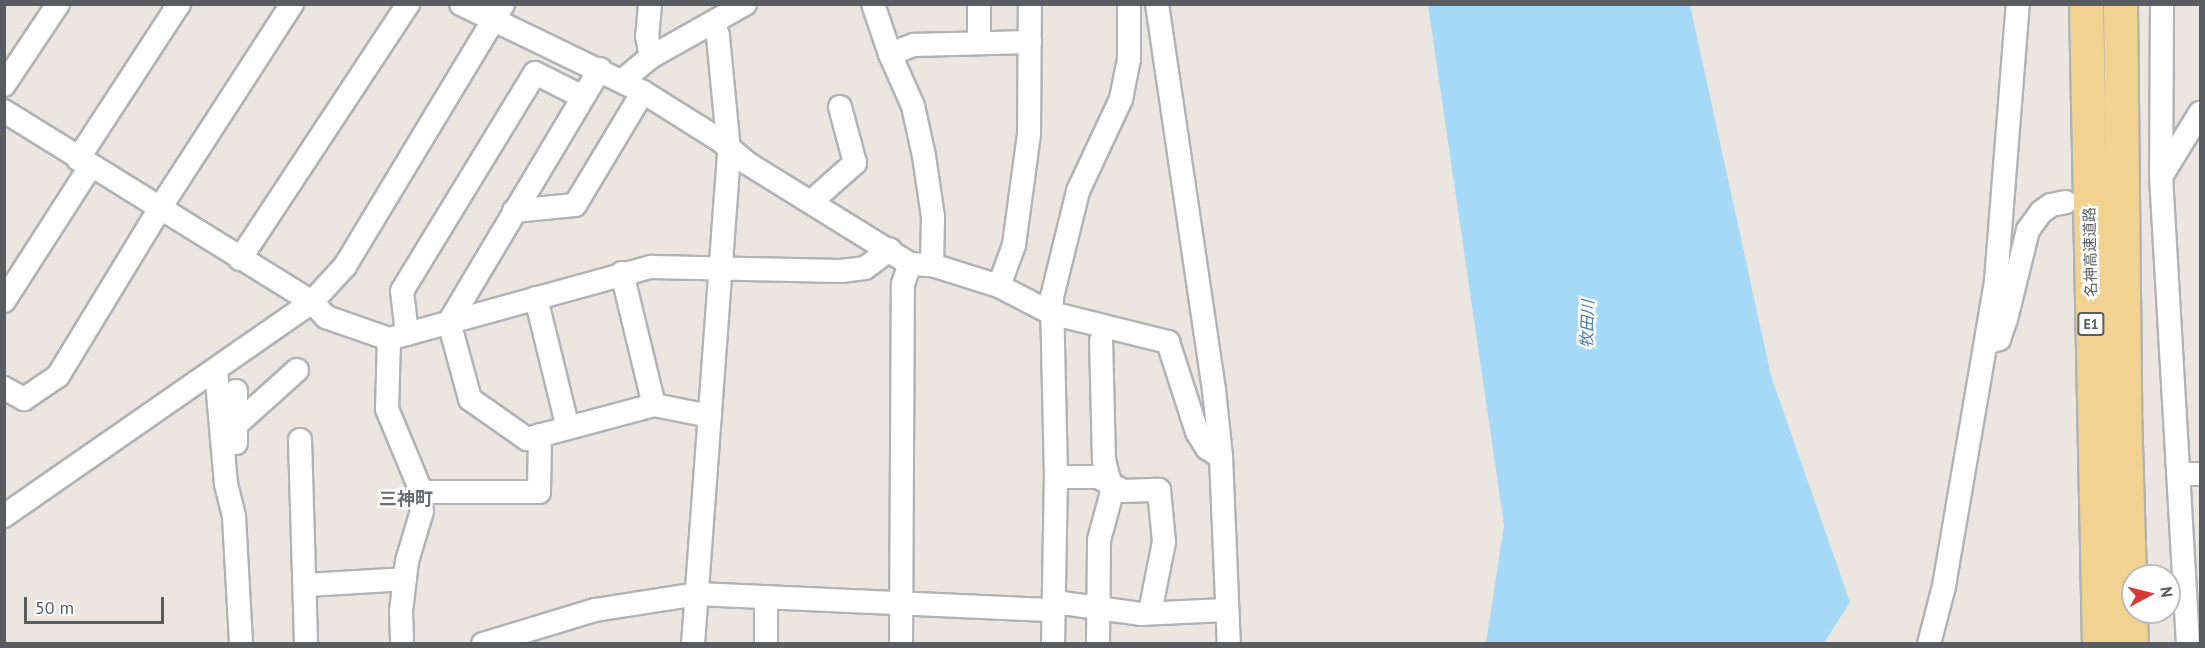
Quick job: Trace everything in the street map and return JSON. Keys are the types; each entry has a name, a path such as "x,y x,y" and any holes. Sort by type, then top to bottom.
{"highway":[{"name":"名神高速道路","path":"2086,4 2099,644"},
{"name":"E1","path":"2120,4 2124,410 2131,644"}],"street":[{"path":"4,85 58,4"},
{"path":"4,301 179,4"},
{"path":"4,388 24,399 58,376 160,208 292,4"},
{"path":"240,259 408,4"},
{"path":"461,4 499,12 643,92 720,141 729,151 811,202 890,249 921,264 999,286 1051,313 1168,342 1197,432 1207,448 1221,457"},
{"path":"650,4 647,36 651,57"},
{"path":"622,81 651,57 714,24 746,4"},
{"path":"873,4 890,54 913,106 924,156 933,217 921,264 903,284 902,644"},
{"path":"979,4 979,43"},
{"path":"999,286 1014,245 1029,134 1030,4"},
{"path":"1053,644 1056,477 1051,313 1078,191 1121,99 1129,59 1130,4"},
{"path":"1157,4 1221,457 1229,644"},
{"path":"1929,644 1944,586 1996,280 2018,4"},
{"path":"2162,4 2161,180 2190,474 2194,599 2188,644"},
{"path":"8,508 216,370 312,302 345,266 499,12"},
{"path":"693,644 729,151 718,36 714,24"},
{"path":"890,54 914,45 1030,42"},
{"path":"600,69 581,96 449,322 470,399 526,439 654,405 710,416"},
{"path":"402,644 405,579 422,511 419,492 387,409 402,291 535,73 581,96"},
{"path":"514,212 575,206 643,92"},
{"path":"811,202 855,163 840,107"},
{"path":"4,111 84,163 312,302 326,317 398,336 622,273 651,267 841,272 865,268 890,249"},
{"path":"2137,186 2161,180 2200,113"},
{"path":"1985,344 1998,339 2002,329 2028,230 2041,212 2051,205 2066,202"},
{"path":"622,273 654,405"},
{"path":"536,298 568,428"},
{"path":"1098,644 1099,540 1112,492 1104,461 1101,341"},
{"path":"236,425 297,369"},
{"path":"216,370 242,644"},
{"path":"230,499 237,488 236,391"},
{"path":"419,492 539,492 540,435"},
{"path":"300,440 306,644"},
{"path":"1056,477 1098,477 1123,491 1158,490 1164,543 1150,612"},
{"path":"305,585 405,579"},
{"path":"483,644 595,610 697,594 1098,607 1150,612 1226,610"},
{"path":"766,597 766,644"}],"water":[{"name":"牧田川","path":"1428,5 1690,5 1771,376 1850,602 1824,643 1486,643 1504,525"}],"district":[{"name":"三神町","path":"406,499"}]}
